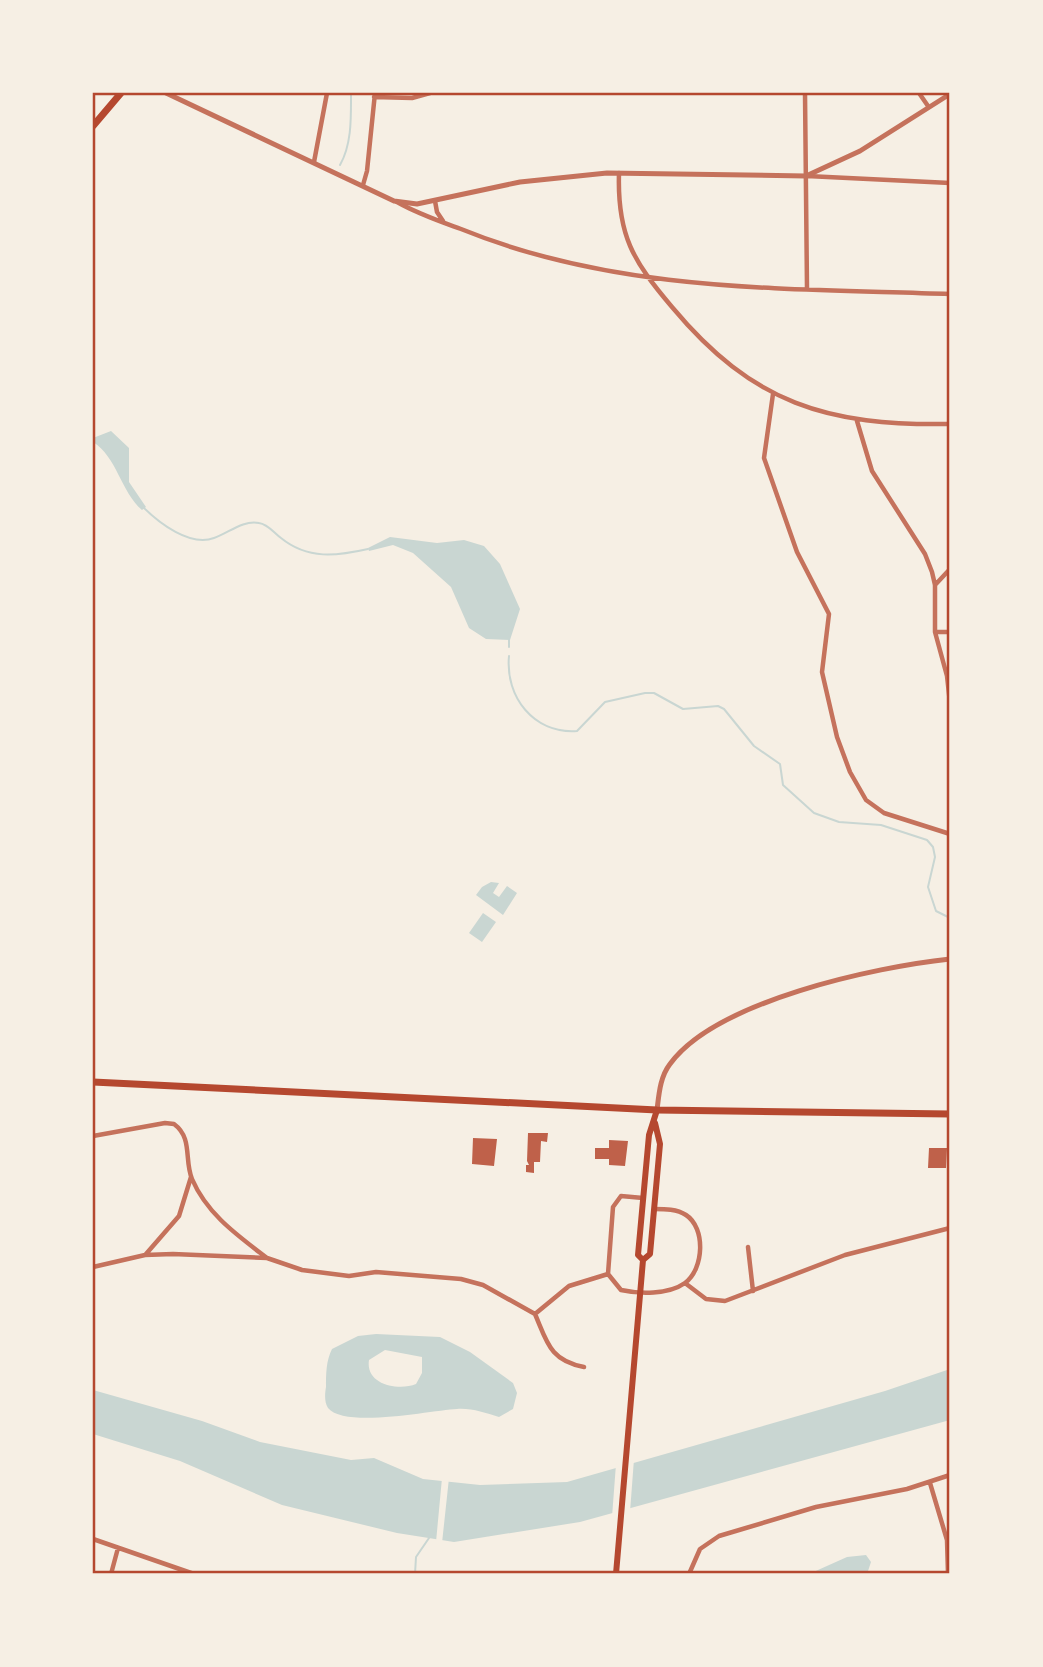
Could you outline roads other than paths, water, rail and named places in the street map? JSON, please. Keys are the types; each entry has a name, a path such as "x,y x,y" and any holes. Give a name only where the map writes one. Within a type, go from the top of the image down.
{"main road":[{"path":"93,126 121,93"},
{"path":"93,1082 657,1110 950,1114"},
{"path":"643,1261 638,1255 643,1198 649,1135 657,1110"},
{"path":"617,1571 643,1261 650,1254 660,1144 654,1123"}],"street":[{"path":"166,93 394,201 528,254 580,267 648,279 711,285 950,294"},
{"path":"314,162 327,93"},
{"path":"363,185 367,171 374,95 412,98 430,93"},
{"path":"805,93 807,289"},
{"path":"919,93 928,106"},
{"path":"806,176 878,141 950,94"},
{"path":"619,173 619,216 631,251 648,279 715,354 773,394 797,404 857,421 950,424"},
{"path":"394,201 417,204 520,182 619,173 806,176 950,183"},
{"path":"435,201 439,216 446,223"},
{"path":"773,394 764,458 797,552 829,614 823,680 836,737 850,772 866,800 884,813 950,834"},
{"path":"857,421 872,471 925,554 935,585 934,632 947,676 950,703"},
{"path":"935,585 950,569"},
{"path":"934,632 950,632"},
{"path":"657,1110 664,1072 674,1058 693,1041 736,1015 864,974 950,960"},
{"path":"93,1136 165,1123 174,1124 186,1138 191,1177 179,1216 145,1255"},
{"path":"191,1177 216,1216 267,1258"},
{"path":"643,1198 628,1194 616,1200 608,1274 612,1284 631,1292 668,1290 685,1283 698,1259 698,1229 685,1214 670,1209 654,1209"},
{"path":"685,1283 706,1299 725,1301 845,1255 950,1228"},
{"path":"748,1247 753,1291"},
{"path":"93,1267 145,1255 267,1258 302,1270 326,1274 349,1276 376,1272 461,1279 483,1285 535,1314 554,1354 568,1364 584,1367"},
{"path":"535,1314 569,1286 608,1274"},
{"path":"689,1574 700,1549 719,1536 816,1507 930,1483 950,1475"},
{"path":"930,1483 947,1540 948,1574"},
{"path":"93,1539 194,1574"},
{"path":"111,1574 118,1548"}],"waterway":[{"path":"340,165 349,139 351,93"},
{"path":"143,507 166,526 195,539 214,538 241,525 259,523 291,545 312,553 334,554 368,549"},
{"path":"509,639 509,647"},
{"path":"509,656 509,671 517,699 536,719 562,730 577,731 605,702 645,693 654,693 683,709 718,706 724,709 754,746 780,764 783,785 814,813 839,822 881,825 927,840 933,847 935,857 928,887 936,911 950,918"},
{"path":"415,1574 416,1557 429,1538"}]}
